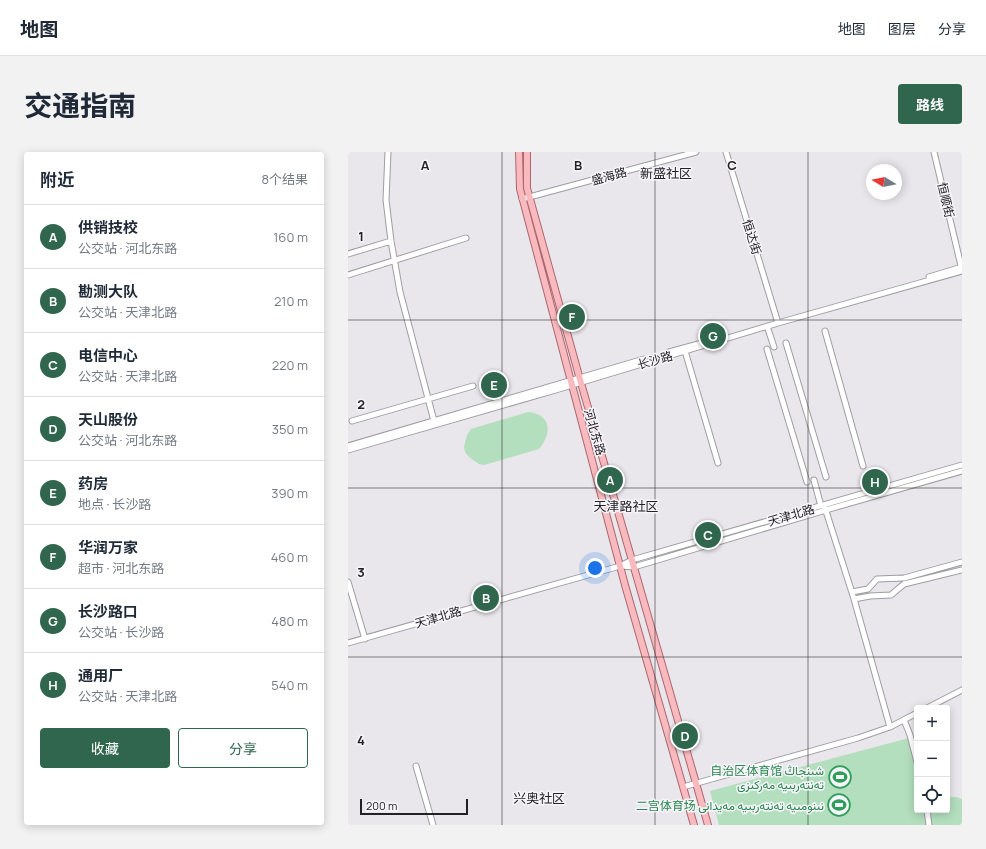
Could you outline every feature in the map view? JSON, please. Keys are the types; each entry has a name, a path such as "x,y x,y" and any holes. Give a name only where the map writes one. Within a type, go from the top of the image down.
{"main road":[{"path":"519,152 520,189 522,199 620,566 694,825"},
{"name":"河北东路","path":"527,152 527,188 580,380 708,825"}],"street":[{"path":"388,152 386,200 391,241 402,299 434,421"},
{"name":"盛海路","path":"522,199 696,152"},
{"name":"恒达街","path":"726,152 778,321"},
{"name":"恒顺街","path":"934,152 962,269"},
{"path":"348,275 466,238"},
{"path":"348,254 391,241"},
{"name":"长沙路","path":"348,450 778,321 962,269"},
{"name":"长沙路","path":"580,380 685,351 767,326 778,321"},
{"path":"767,326 774,347"},
{"path":"826,331 863,466"},
{"path":"786,343 826,477"},
{"path":"767,349 807,482"},
{"path":"685,351 718,463"},
{"name":"长沙路","path":"348,446 571,383"},
{"path":"352,421 473,386"},
{"name":"天津北路","path":"620,566 634,567 962,465"},
{"name":"天津北路","path":"348,644 620,566 632,560 823,507 962,471"},
{"path":"814,480 852,592 890,727"},
{"path":"852,592 868,589 877,579 904,578 962,562"},
{"path":"854,599 870,596 891,595 904,584 962,570"},
{"path":"348,582 365,639"},
{"path":"933,705 962,690"},
{"path":"683,787 858,738 890,727 914,715"},
{"path":"904,720 914,750"},
{"path":"416,766 433,825"},
{"path":"927,813 929,825"}],"green space":[{"path":"528,412 542,417 547,426 548,431 546,437 539,449 484,465 479,464 465,452 464,447 467,435 471,429"},
{"name":"自治区体育馆 شىنجاڭ تەنتەربىيە مەركىزى","path":"909,738 914,754 914,813 950,813 950,797 956,797 962,799 962,825 719,825 710,791"}],"place":[{"name":"华润万家","path":"572,317"},
{"name":"长沙路口","path":"713,336"},
{"name":"药房","path":"494,385"},
{"name":"供销技校","path":"610,480"},
{"name":"通用厂","path":"875,482"},
{"name":"电信中心","path":"708,535"},
{"name":"勘测大队","path":"486,598"},
{"name":"天山股份","path":"685,736"},
{"name":"自治区体育馆 شىنجاڭ تەنتەربىيە مەركىزى","path":"840,777"},
{"name":"二宫体育场 نىنومىيە تەنتەربىيە مەيدانى","path":"839,805"}],"district":[{"name":"新盛社区","path":"666,173"},
{"name":"天津路社区","path":"626,506"},
{"name":"兴奥社区","path":"539,798"}]}
